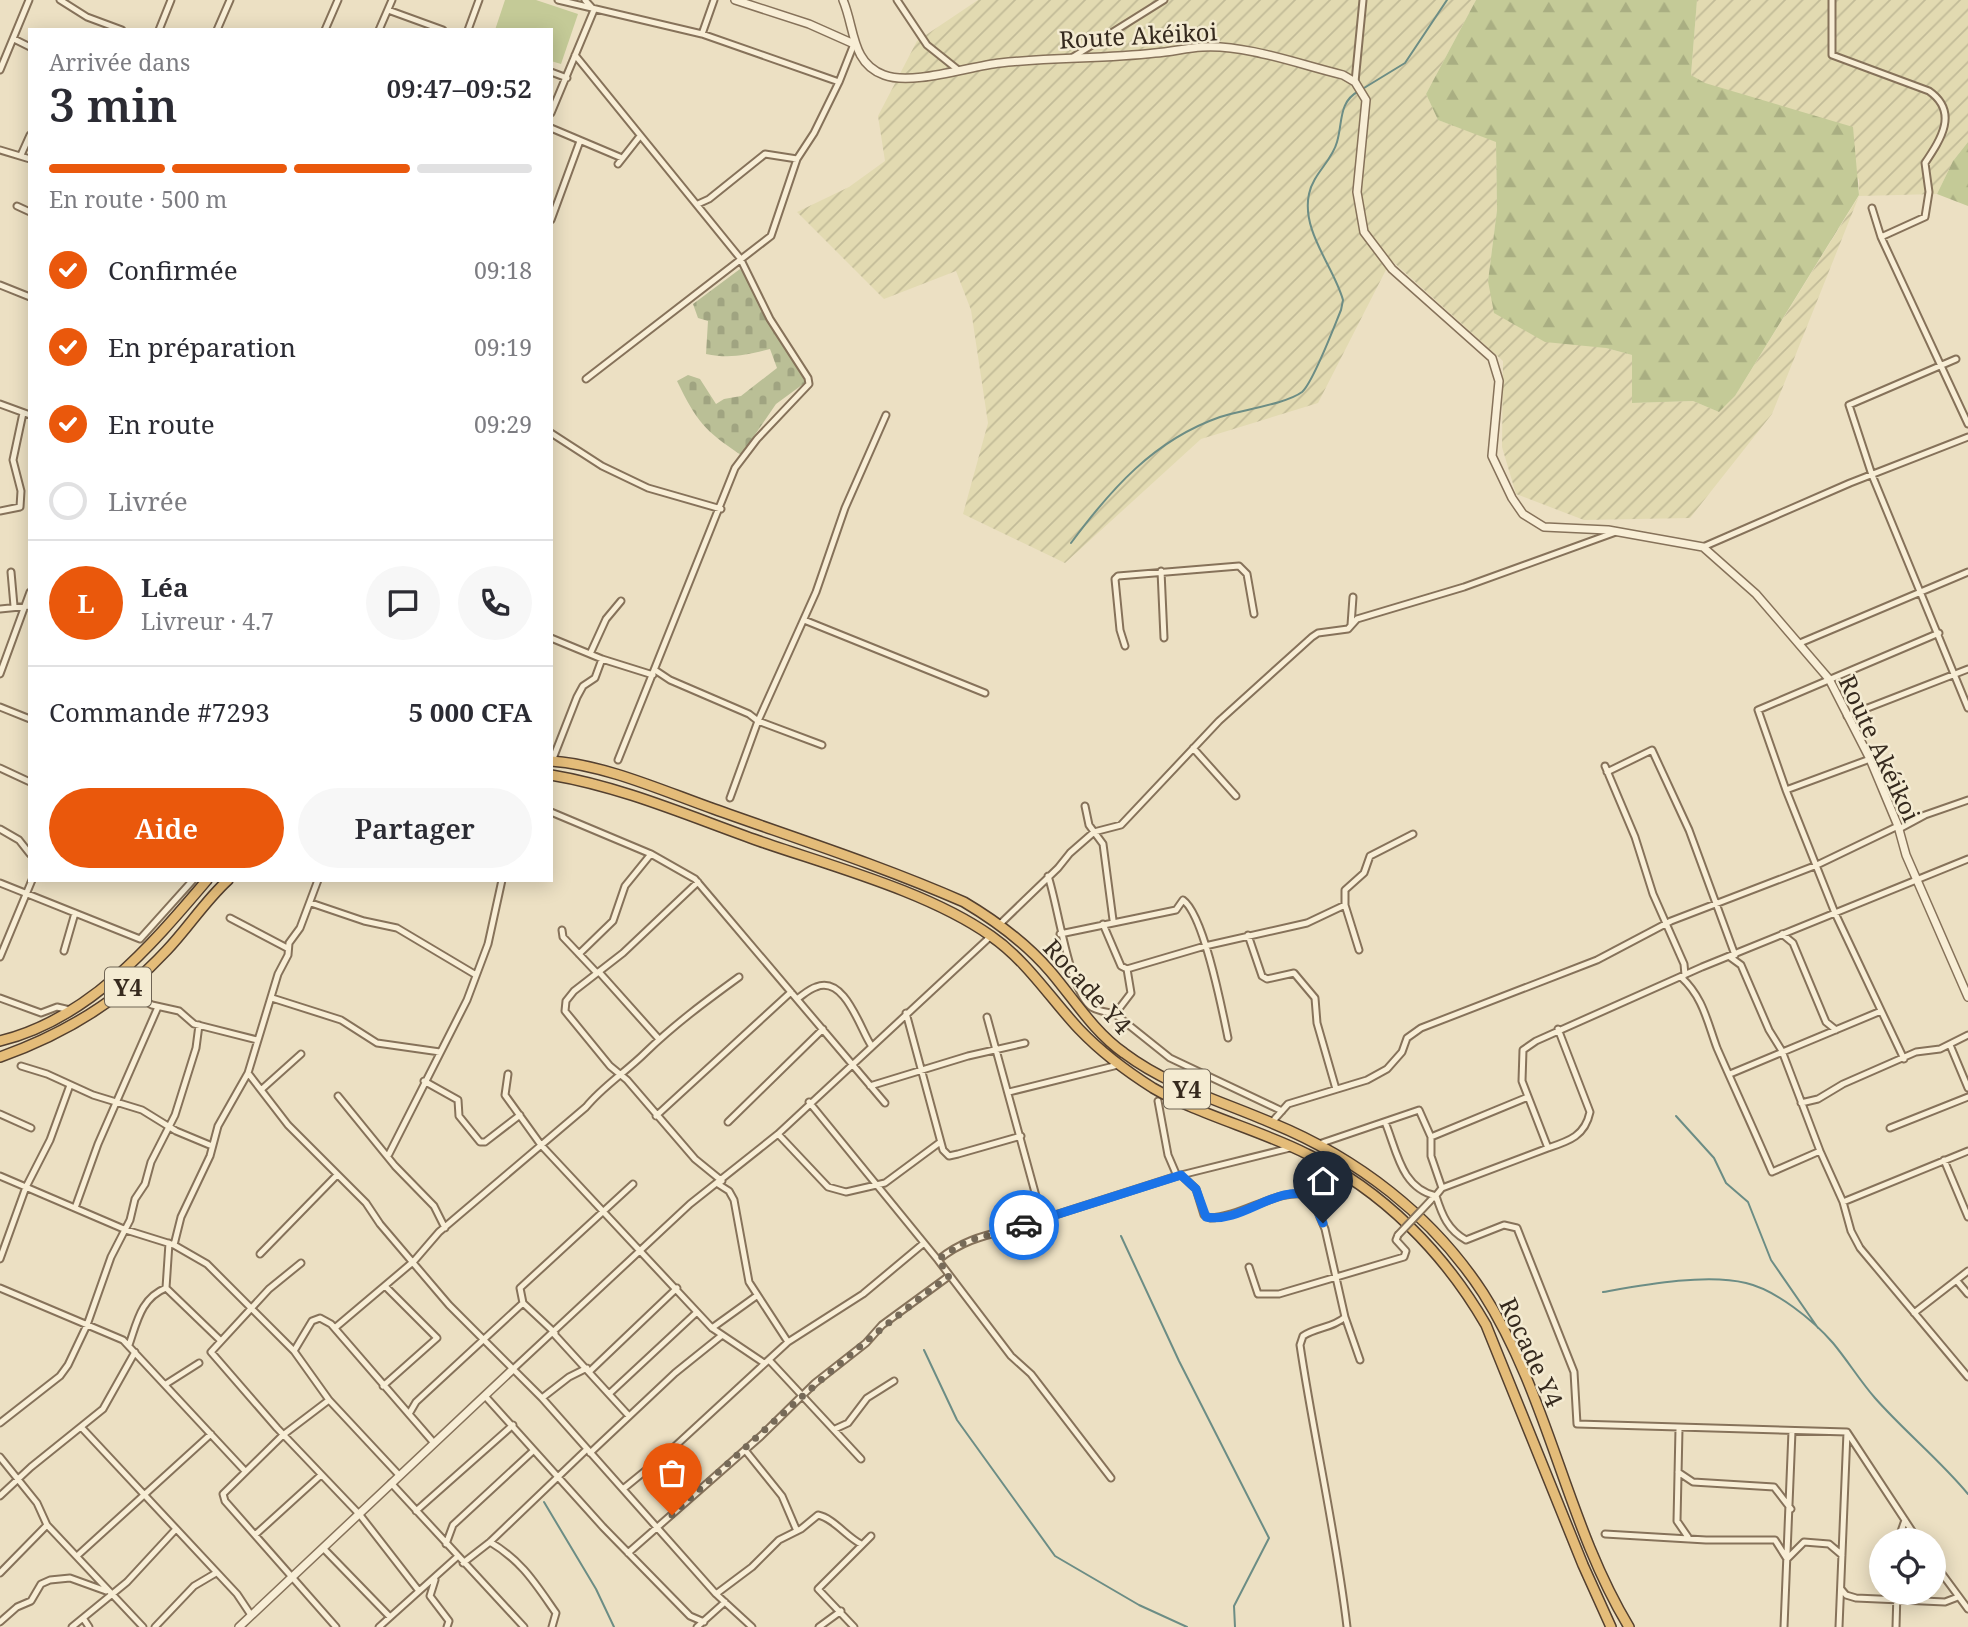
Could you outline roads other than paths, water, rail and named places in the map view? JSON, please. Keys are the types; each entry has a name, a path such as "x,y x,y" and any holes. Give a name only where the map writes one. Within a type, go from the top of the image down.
{"highway":[{"name":"Rocade Y4","path":"553,761 628,780 825,848 938,891 1000,924 1050,971 1092,1025 1123,1053 1164,1079 1272,1122 1319,1144 1384,1186 1443,1241 1482,1291 1517,1354 1598,1563 1629,1627"},
{"name":"Rocade Y4","path":"553,776 623,793 921,899 990,936 1017,957 1079,1028 1118,1065 1157,1090 1294,1148 1343,1175 1405,1222 1435,1252 1471,1299 1502,1359 1583,1565 1611,1627"},
{"name":"Y4","path":"0,1041 37,1027 70,1010 130,967 205,882"},
{"name":"Y4","path":"0,1057 44,1041 86,1019 140,978 226,882"}],"street":[{"path":"0,70 29,0"},
{"path":"61,0 70,1 80,13 115,28"},
{"path":"160,28 171,0"},
{"path":"218,28 230,0"},
{"path":"326,28 338,0"},
{"path":"380,28 392,0"},
{"path":"469,28 479,0"},
{"path":"558,0 702,34 839,82"},
{"path":"585,0 594,10"},
{"path":"702,34 714,0"},
{"path":"735,0 809,24 854,44"},
{"path":"586,379 771,236 797,159 814,133 854,44 850,18 843,0"},
{"path":"897,0 927,45 957,69"},
{"path":"1073,57 1164,0"},
{"path":"1363,0 1355,82 1362,90 1367,110 1357,192 1364,232 1392,269 1492,358 1497,369 1500,391 1492,456 1512,498 1523,514 1544,527 1616,532 1703,547 1968,437"},
{"path":"1832,0 1832,55 1929,91 1940,98 1945,113 1944,132 1924,163 1929,192 1926,217 1881,237"},
{"path":"388,10 438,28"},
{"path":"553,109 594,10"},
{"path":"14,39 28,46"},
{"name":"Route Akéikoi","path":"854,44 866,63 890,77 909,78 957,69 1215,46 1343,75 1355,82"},
{"path":"575,55 740,258 770,319 808,378 809,384 747,451 732,476 618,760"},
{"path":"553,73 567,78"},
{"path":"553,129 620,161 640,136"},
{"path":"21,155 28,139"},
{"path":"553,215 580,141"},
{"path":"0,150 28,158"},
{"path":"698,204 709,199 765,154 797,159"},
{"path":"17,206 28,211"},
{"path":"1872,208 1881,237 1968,424"},
{"path":"0,285 28,296"},
{"path":"1956,359 1849,405 1872,475 1923,592 1968,708"},
{"path":"0,404 28,414 13,460 21,491 20,507 0,511"},
{"path":"730,798 758,721 804,620 845,508 886,415"},
{"path":"553,434 602,466 648,488 721,509"},
{"path":"21,491 28,490"},
{"path":"1000,924 1094,832 1121,825 1193,748 1318,633 1351,628 1357,619 1452,591 1616,532"},
{"name":"Route Akéikoi","path":"1703,547 1756,594 1829,679 1870,759 1916,880 1968,997"},
{"path":"1125,646 1120,630 1115,578 1161,571 1239,566 1247,573 1254,614"},
{"path":"1161,571 1164,638"},
{"path":"11,572 14,606"},
{"path":"1800,643 1968,572"},
{"path":"1351,628 1353,597"},
{"path":"590,654 606,620 621,601"},
{"path":"0,609 28,606 0,674"},
{"path":"804,620 985,693"},
{"path":"1904,1059 1835,913 1786,790 1758,710 1939,633"},
{"path":"553,639 601,659 654,672 749,714 758,721 822,745"},
{"path":"553,758 577,697 583,686 595,678 601,659"},
{"path":"1847,716 1968,669"},
{"path":"0,707 28,718"},
{"path":"1193,748 1236,796"},
{"path":"1819,1151 1772,1172 1703,1006 1683,976 1684,964 1606,769 1653,750 1689,830 1732,956 1741,965 1769,1030 1782,1051 1819,1151 1843,1202 1851,1231 1860,1248 1968,1377"},
{"path":"1786,790 1870,759"},
{"path":"0,768 28,781"},
{"path":"1272,1122 1288,1104 1367,1080 1387,1069 1402,1052 1407,1038 1421,1028 1597,960 1667,924 1817,865 1925,815 1968,800"},
{"path":"1085,806 1094,832 1102,844 1113,920"},
{"path":"553,814 650,854 698,882 886,1103"},
{"path":"0,829 19,840 28,851"},
{"path":"1359,950 1345,905 1345,890 1364,873 1370,856 1413,834"},
{"path":"579,954 613,921 625,886 650,854"},
{"path":"1548,1148 1521,1072 1523,1050 1558,1030 1683,976 1968,859"},
{"path":"1048,876 1055,896 1060,934 1083,996 1091,1007 1115,1014 1170,1058 1282,1111"},
{"path":"0,957 31,882"},
{"path":"0,883 140,939 191,882"},
{"path":"166,1288 171,1244 181,1216 218,1126 248,1073 278,974 288,955 287,948 311,903 317,882"},
{"path":"388,1154 467,1000 491,932 502,882"},
{"path":"698,882 574,991 566,1001 565,1011 656,1116 729,1191 734,1200 746,1272 755,1297 788,1342"},
{"path":"1060,934 1113,920 1136,919 1176,910 1183,900 1194,911 1228,1038"},
{"path":"311,903 364,921 397,928 476,975"},
{"path":"1103,924 1121,966 1127,969 1248,935 1307,923 1345,905"},
{"path":"64,951 75,913"},
{"path":"230,918 287,948"},
{"path":"562,930 563,937 658,1038"},
{"path":"1782,934 1793,943 1826,1022 1836,1030"},
{"path":"1248,935 1262,976 1267,979 1294,973 1310,990 1336,1089"},
{"path":"239,1627 690,1204 778,1134 809,1102 990,936"},
{"path":"1115,1014 1125,1005 1131,993 1127,969"},
{"path":"336,1327 414,1261 429,1241 541,1145 658,1038 739,977"},
{"path":"797,999 816,986 833,988 852,1007 860,1029 871,1045"},
{"path":"656,1116 791,992"},
{"path":"132,994 158,1007 179,1011 199,1025 257,1040"},
{"path":"0,998 41,1013 57,1007 70,1010"},
{"path":"272,998 341,1020 377,1043 440,1052"},
{"path":"75,1208 158,1007"},
{"path":"1730,1074 1881,1011"},
{"path":"906,1013 939,1143 949,1156 1021,1136"},
{"path":"988,1017 1042,1218"},
{"path":"0,1423 64,1371 87,1325 111,1258 126,1230 135,1199 145,1184 151,1162 186,1083 199,1025"},
{"path":"728,1122 823,1029"},
{"path":"1249,1267 1256,1291 1262,1296 1404,1257 1406,1251 1396,1240 1398,1235 1442,1188 1575,1139 1587,1126 1590,1112 1558,1030"},
{"path":"1801,1103 1916,1052 1950,1045 1968,1035"},
{"path":"870,1086 968,1056 1025,1043"},
{"path":"1950,1045 1968,1088"},
{"path":"262,1088 301,1054"},
{"path":"1009,1091 1118,1065"},
{"path":"21,1066 47,1073 117,1104 142,1110 168,1127 212,1146"},
{"path":"248,1073 288,1125 366,1203 380,1224 449,1305 542,1398 716,1594 752,1627"},
{"path":"508,1074 505,1095 541,1145 712,1328 767,1362 835,1429 861,1459"},
{"path":"424,1082 458,1100 459,1115 480,1142 485,1142 520,1115"},
{"path":"0,1259 26,1187 50,1140 70,1085"},
{"path":"338,1096 388,1154 395,1166 434,1206 445,1228"},
{"path":"1431,1137 1528,1097"},
{"path":"1890,1128 1968,1097"},
{"path":"1158,1101 1168,1155 1179,1175 1196,1189 1204,1215 1210,1218 1256,1207 1294,1192 1311,1196 1323,1223 1345,1317 1360,1360"},
{"path":"809,1102 938,1259 1011,1356 1031,1374 1111,1478"},
{"path":"1319,1144 1419,1110 1431,1137 1431,1156 1442,1188"},
{"path":"0,1114 32,1128"},
{"path":"1385,1122 1407,1180 1434,1198 1443,1217 1456,1234 1466,1240 1504,1225 1517,1228 1574,1372 1577,1424 1847,1432"},
{"path":"778,1134 828,1187 846,1192 878,1185 894,1178 939,1143"},
{"path":"938,1259 967,1241 1179,1175 1294,1148"},
{"path":"1843,1202 1968,1151"},
{"path":"1944,1160 1968,1217"},
{"path":"260,1254 337,1175"},
{"path":"0,1176 126,1230 171,1244 207,1264 294,1351 329,1400 399,1475"},
{"path":"629,1416 555,1333 523,1303 519,1294 524,1283 633,1184"},
{"path":"623,1489 672,1449 788,1342 863,1294 924,1243"},
{"path":"301,1263 277,1281 211,1352 218,1364 360,1515 419,1591"},
{"path":"1914,1313 1968,1271"},
{"path":"628,1553 716,1472 745,1450 801,1395 866,1343 882,1325 949,1276"},
{"path":"1957,1281 1968,1293"},
{"path":"383,1386 437,1338 385,1286"},
{"path":"0,1288 87,1325 111,1332 129,1345 245,1471"},
{"path":"166,1288 222,1341"},
{"path":"129,1345 144,1305 152,1295 166,1288"},
{"path":"542,1398 569,1377 588,1370 677,1288"},
{"path":"712,1328 755,1297"},
{"path":"409,1414 416,1402 523,1303"},
{"path":"609,1394 697,1312"},
{"path":"1345,1317 1338,1323 1308,1332 1303,1336 1300,1345 1326,1509 1338,1556 1347,1627"},
{"path":"294,1351 312,1321 320,1318 336,1327 383,1386 434,1443"},
{"path":"463,1563 490,1542 558,1476 675,1373 721,1336"},
{"path":"0,1496 107,1406 135,1352"},
{"path":"166,1384 199,1363"},
{"path":"835,1429 848,1423 867,1398 894,1381"},
{"path":"485,1396 628,1553 690,1616 704,1622"},
{"path":"329,1400 283,1435 224,1492 223,1498 336,1627"},
{"path":"416,1511 513,1425"},
{"path":"82,1428 237,1594 251,1615"},
{"path":"1679,1429 1677,1521 1688,1537"},
{"path":"1784,1627 1791,1509 1792,1431"},
{"path":"1847,1432 1910,1528"},
{"path":"1839,1627 1847,1432"},
{"path":"77,1556 211,1434"},
{"path":"745,1450 782,1496 797,1531"},
{"path":"446,1544 453,1525 533,1451"},
{"path":"0,1457 37,1503 47,1525 143,1627"},
{"path":"1678,1472 1693,1482 1774,1487 1791,1509"},
{"path":"255,1535 321,1475"},
{"path":"391,1483 524,1627"},
{"path":"716,1594 752,1567 779,1540 818,1516 823,1516 861,1544"},
{"path":"1902,1528 1905,1520"},
{"path":"0,1573 47,1525"},
{"path":"72,1627 176,1529"},
{"path":"1605,1534 1775,1540 1787,1559"},
{"path":"854,1627 841,1611 824,1597 819,1586 870,1536"},
{"path":"490,1542 518,1560 555,1610 556,1619 552,1627"},
{"path":"1787,1559 1804,1542 1829,1544 1842,1555"},
{"path":"324,1549 390,1618"},
{"path":"379,1627 457,1557"},
{"path":"155,1627 194,1586 216,1573"},
{"path":"436,1577 430,1596 449,1621 447,1627"},
{"path":"0,1622 17,1607 32,1601 41,1584 50,1580 70,1578 110,1593"},
{"path":"1946,1580 1968,1609"},
{"path":"1840,1589 1851,1598 1869,1599"},
{"path":"1946,1602 1958,1597"},
{"path":"697,1627 725,1602"},
{"path":"1896,1627 1897,1605"},
{"path":"819,1627 841,1611"},
{"path":"83,1618 89,1627"}],"waterway":[{"path":"1364,88 1405,63 1447,0"},
{"path":"1071,543 1118,485 1174,439 1220,417 1285,400 1307,387 1343,300 1314,235 1308,208 1309,194 1314,180 1335,149 1344,107 1359,91"},
{"path":"1676,1116 1714,1158 1726,1183 1748,1202 1771,1260 1818,1328"},
{"path":"1121,1236 1179,1361 1269,1538 1234,1606 1235,1627"},
{"path":"1603,1292 1674,1281 1712,1279 1746,1283 1769,1292 1793,1307 1825,1334 1875,1398 1968,1494"},
{"path":"924,1350 957,1420 1055,1556 1139,1605 1187,1627"},
{"path":"544,1502 596,1589 614,1627"}]}
